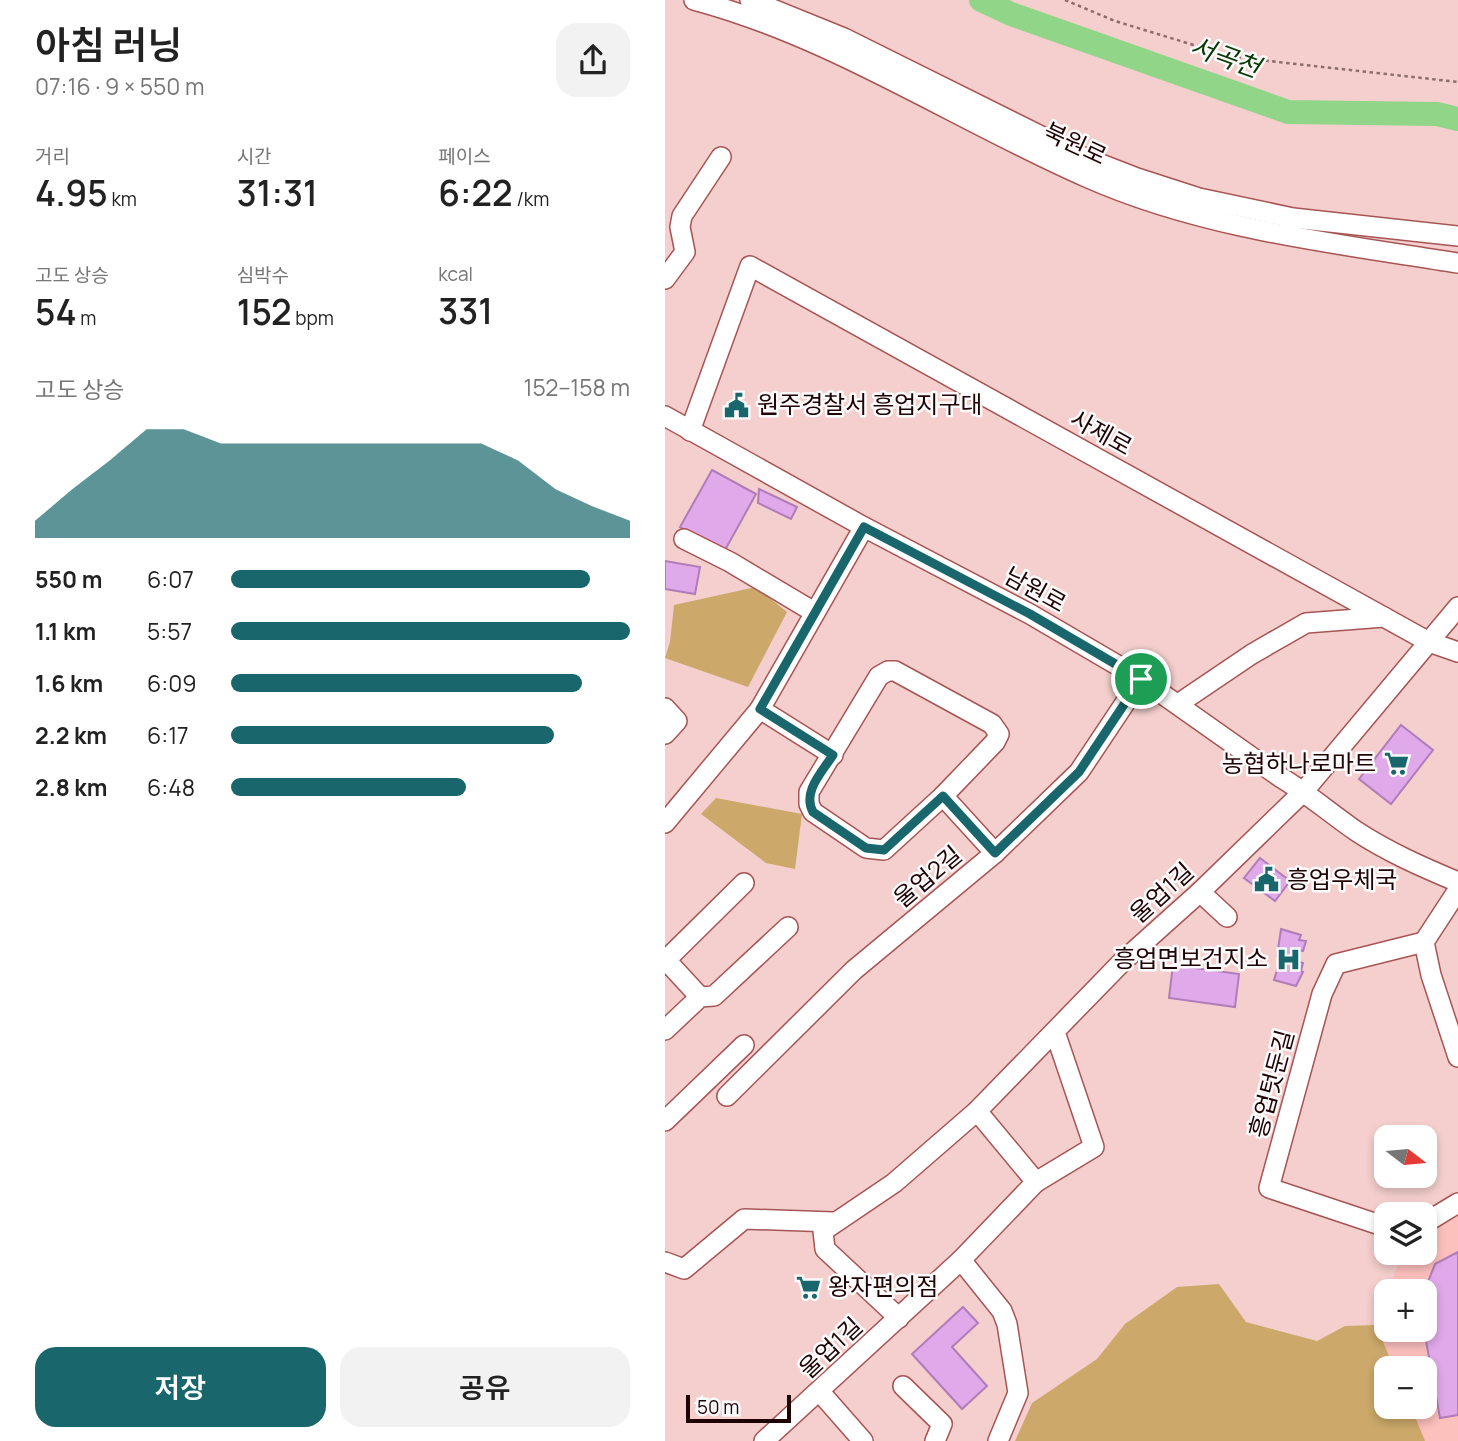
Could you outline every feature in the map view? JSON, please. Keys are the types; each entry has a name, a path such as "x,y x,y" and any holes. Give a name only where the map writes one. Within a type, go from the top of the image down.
{"street":[{"name":"북원로","path":"694,0 741,14 836,54 1086,177 1137,197 1285,236 1458,263"},
{"name":"북원로","path":"750,0 844,38 1083,157 1137,178 1199,198 1293,218 1458,236"},
{"path":"665,279 685,252 680,226 682,216 721,157"},
{"name":"사제로","path":"691,431 750,266 1429,642 1458,652"},
{"name":"남원로","path":"665,416 864,527 1030,614 1141,679 1304,791 1354,830 1393,854 1458,882"},
{"path":"665,823 760,709 864,527"},
{"path":"684,539 730,562 814,612"},
{"path":"1304,791 1458,607"},
{"path":"1178,704 1252,654 1306,623 1385,617"},
{"path":"888,671 895,671 992,724 999,734 995,742 943,796 884,850 866,848 813,812 809,804 809,792 879,676 888,671"},
{"name":"울업2길","path":"726,1096 853,970 995,853 1079,772 1141,679"},
{"path":"665,708 677,720 665,734"},
{"path":"760,709 833,755"},
{"name":"울업1길","path":"899,1318 825,1249 823,1231 894,1183 977,1111 1123,961 1200,892 1304,791"},
{"path":"943,796 995,853"},
{"path":"700,998 666,959 744,883"},
{"path":"1458,890 1424,942 1431,975 1458,1057"},
{"path":"1200,892 1227,918"},
{"path":"665,1030 700,998 714,996 788,927"},
{"name":"흥업텃둔길","path":"1374,1223 1269,1188 1322,994 1336,964 1424,942"},
{"name":"울업1길","path":"764,1441 961,1260 1036,1182 1094,1147 1055,1032"},
{"path":"665,1121 744,1045"},
{"path":"977,1111 1036,1182"},
{"path":"1437,1216 1458,1203"},
{"path":"665,1262 684,1269 744,1219 833,1222"},
{"path":"961,1260 1002,1311 1007,1324 1018,1393 998,1441"},
{"path":"903,1386 941,1424 935,1441"},
{"path":"820,1392 863,1441"}],"path":[{"path":"1065,0 1115,21 1233,57 1458,82"}],"shaded area":[{"path":"756,587 787,612 748,687 665,658 670,642 674,605"},
{"path":"716,798 802,814 795,869 766,863 701,814"},
{"path":"1458,1205 1458,1441 1331,1441 1374,1328 1374,1342 1437,1342 1437,1279 1392,1279 1398,1265 1437,1265 1437,1222"},
{"path":"1219,1284 1246,1322 1317,1341 1345,1326 1374,1325 1374,1342 1383,1342 1389,1356 1374,1356 1374,1419 1416,1419 1425,1441 1015,1441 1032,1403 1097,1359 1125,1324 1177,1287"}],"building":[{"path":"712,470 756,494 724,552 680,527"},
{"path":"759,489 797,507 791,519 758,503"},
{"path":"665,561 700,567 695,594 665,589"},
{"name":"농협하나로마트","path":"1401,725 1433,750 1391,804 1359,779"},
{"name":"흥업우체국","path":"1260,858 1290,881 1275,901 1244,878"},
{"name":"흥업면보건지소","path":"1281,929 1301,935 1299,940 1306,941 1303,951 1299,950 1296,961 1303,963 1303,972 1296,986 1274,980 1281,957 1277,956"},
{"path":"1173,965 1239,974 1235,1007 1169,998"},
{"path":"1458,1252 1458,1415 1440,1418 1437,1402 1437,1356 1429,1356 1426,1342 1437,1342 1437,1279 1429,1279 1437,1263"},
{"path":"963,1307 978,1323 952,1347 987,1386 962,1409 912,1354"}],"waterway":[{"name":"서곡천","path":"981,0 1011,14 1288,112 1437,114 1458,119"}],"place":[{"name":"원주경찰서 흥업지구대","path":"737,405"},
{"name":"농협하나로마트","path":"1396,764"},
{"name":"흥업우체국","path":"1267,880"},
{"name":"흥업면보건지소","path":"1288,959"},
{"name":"왕자편의점","path":"808,1287"}],"route":[{"path":"864,527 1030,614 1141,679 1079,772 995,853 943,796 884,850 866,848 813,812 809,804 809,792 833,755 760,709 864,527"}]}
